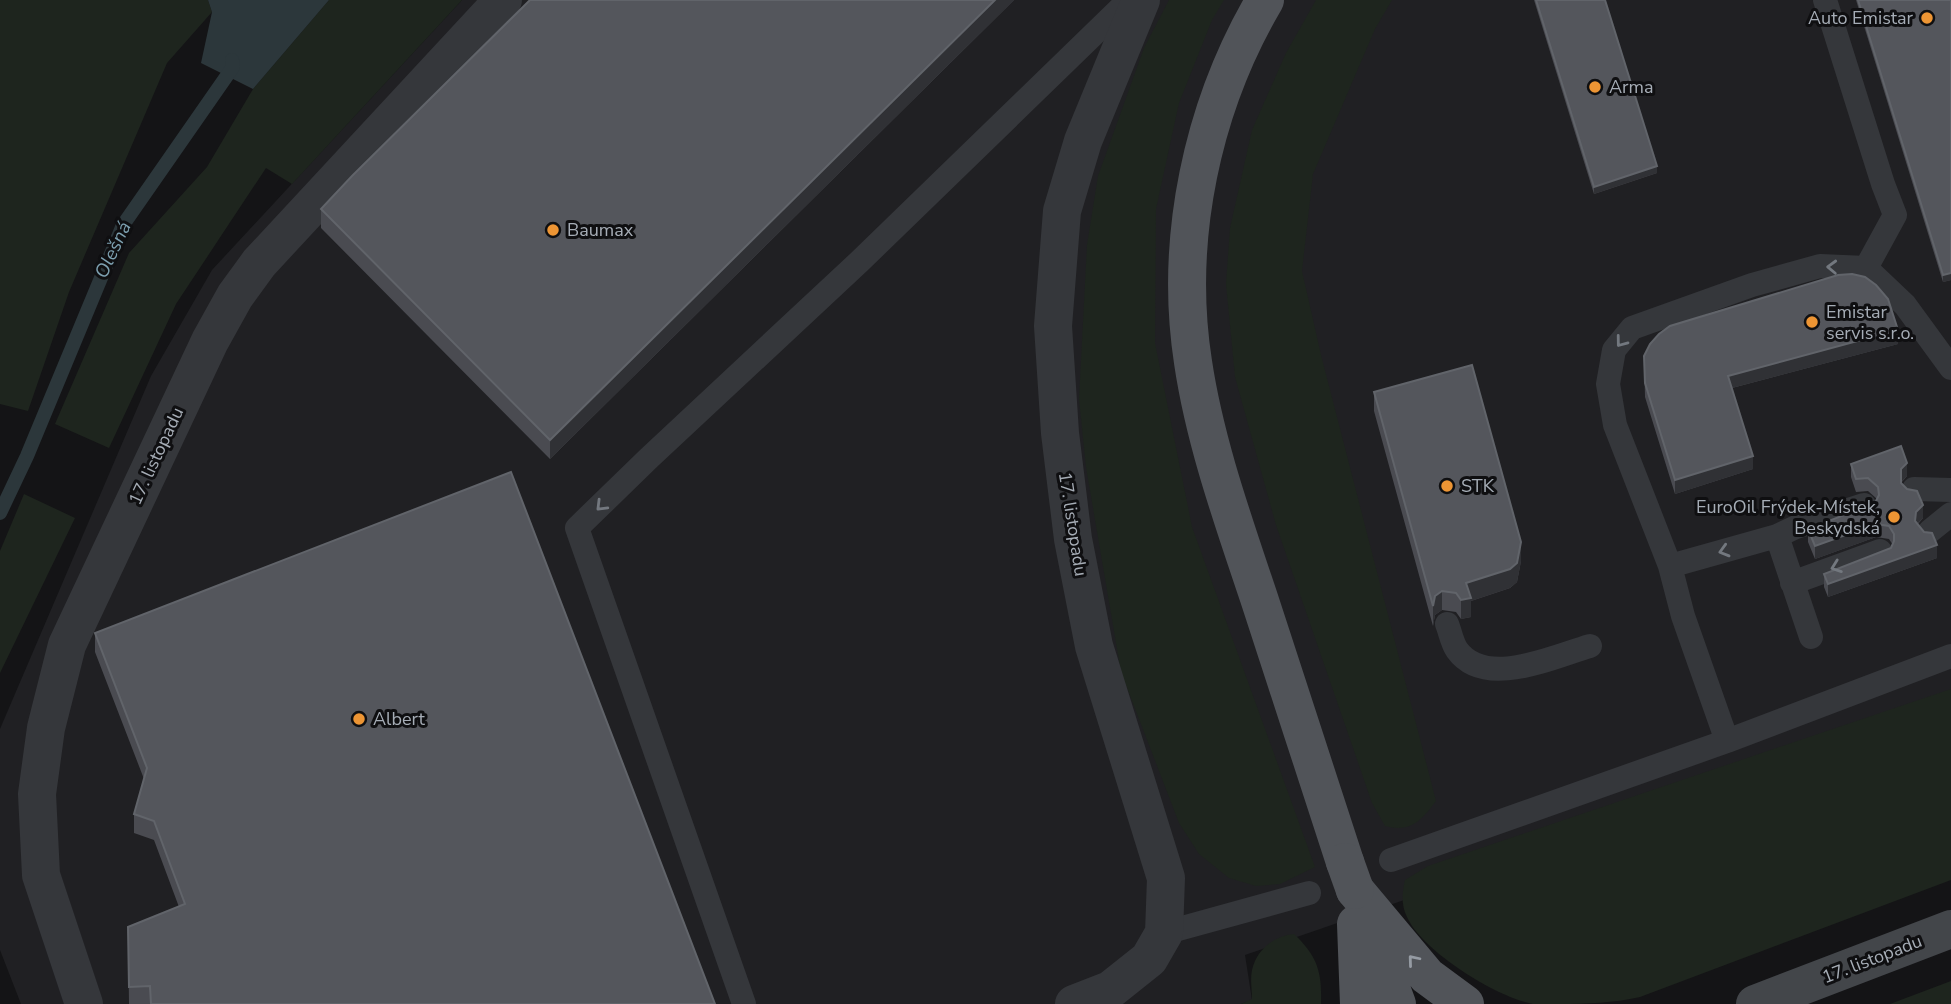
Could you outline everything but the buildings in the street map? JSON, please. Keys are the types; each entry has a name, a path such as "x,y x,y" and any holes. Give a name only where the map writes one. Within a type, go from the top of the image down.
{"main road":[{"path":"1265,0 1224,88 1198,174 1189,243 1188,314 1193,362 1227,503 1350,876 1396,1004"},
{"path":"1350,876 1359,1004"},
{"path":"1350,876 1427,976 1465,1004"},
{"name":"17. listopadu","path":"1755,1004 1951,929"}],"street":[{"name":"17. listopadu","path":"84,1004 41,875 37,794 46,728 67,645 210,341 235,296 259,263 503,0"},
{"name":"17. listopadu","path":"1141,0 1083,141 1062,211 1053,326 1060,433 1073,539 1094,646 1166,878 1164,933"},
{"path":"1074,1004 1110,990 1149,959 1164,933"}],"lane":[{"path":"744,1004 577,528 859,262 1129,0"},
{"path":"1825,0 1895,215 1866,268"},
{"path":"1727,741 1684,616 1670,566 1615,425 1608,384 1614,350 1632,328 1752,285 1820,266 1866,268 1905,305 1951,368"},
{"path":"1914,489 1951,490"},
{"path":"1670,566 1777,536 1864,505"},
{"path":"1930,531 1951,514"},
{"path":"1777,536 1811,637"},
{"path":"1792,583 1880,551"},
{"path":"1447,624 1456,649 1475,666 1503,671 1590,646"},
{"path":"1391,860 1727,741 1951,656"},
{"path":"1164,933 1309,893"}],"shaded area":[{"path":"0,0 208,0 212,12 167,63 69,292 28,411 0,404"},
{"path":"208,0 329,0 253,89 201,63 212,12"},
{"path":"329,0 462,0 292,184 266,168 176,304 109,448 55,424 129,253 207,167 253,89"},
{"path":"462,0 1951,0 1951,711 1245,955 1252,1000 1241,1004 21,1004 0,950 0,729 151,376 212,270"},
{"path":"1169,0 1224,0 1212,20 1179,103 1156,209 1155,343 1192,527 1315,867 1280,884 1256,886 1229,878 1199,854 1179,823 1121,672 1086,467 1079,399 1087,245 1098,176 1144,48"},
{"path":"1316,0 1392,0 1375,29 1313,174 1302,271 1321,355 1436,801 1421,819 1402,828 1385,826 1372,803 1276,525 1235,377 1226,284 1230,228 1252,130 1286,53"},
{"path":"24,494 75,518 0,673 0,551"},
{"path":"1951,689 1951,880 1640,997 1620,1001 1533,1004 1518,1000 1481,982 1444,958 1415,930 1407,917 1403,899 1405,880 1428,866"},
{"path":"1294,934 1317,966 1321,983 1321,1004 1241,1004 1252,999 1252,970 1262,950 1273,941"},
{"path":"1951,981 1951,1004 1890,1004"}],"waterway":[{"name":"Olešná","path":"0,513 27,456 123,225 233,67 232,60"}],"place":[{"name":"Auto Emistar","path":"1927,18"},
{"name":"Arma","path":"1595,87"},
{"name":"Baumax","path":"553,230"},
{"name":"Emistar servis s.r.o.","path":"1812,322"},
{"name":"STK","path":"1447,486"},
{"name":"EuroOil Frýdek-Místek, Beskydská","path":"1894,517"},
{"name":"Albert","path":"359,719"}]}
